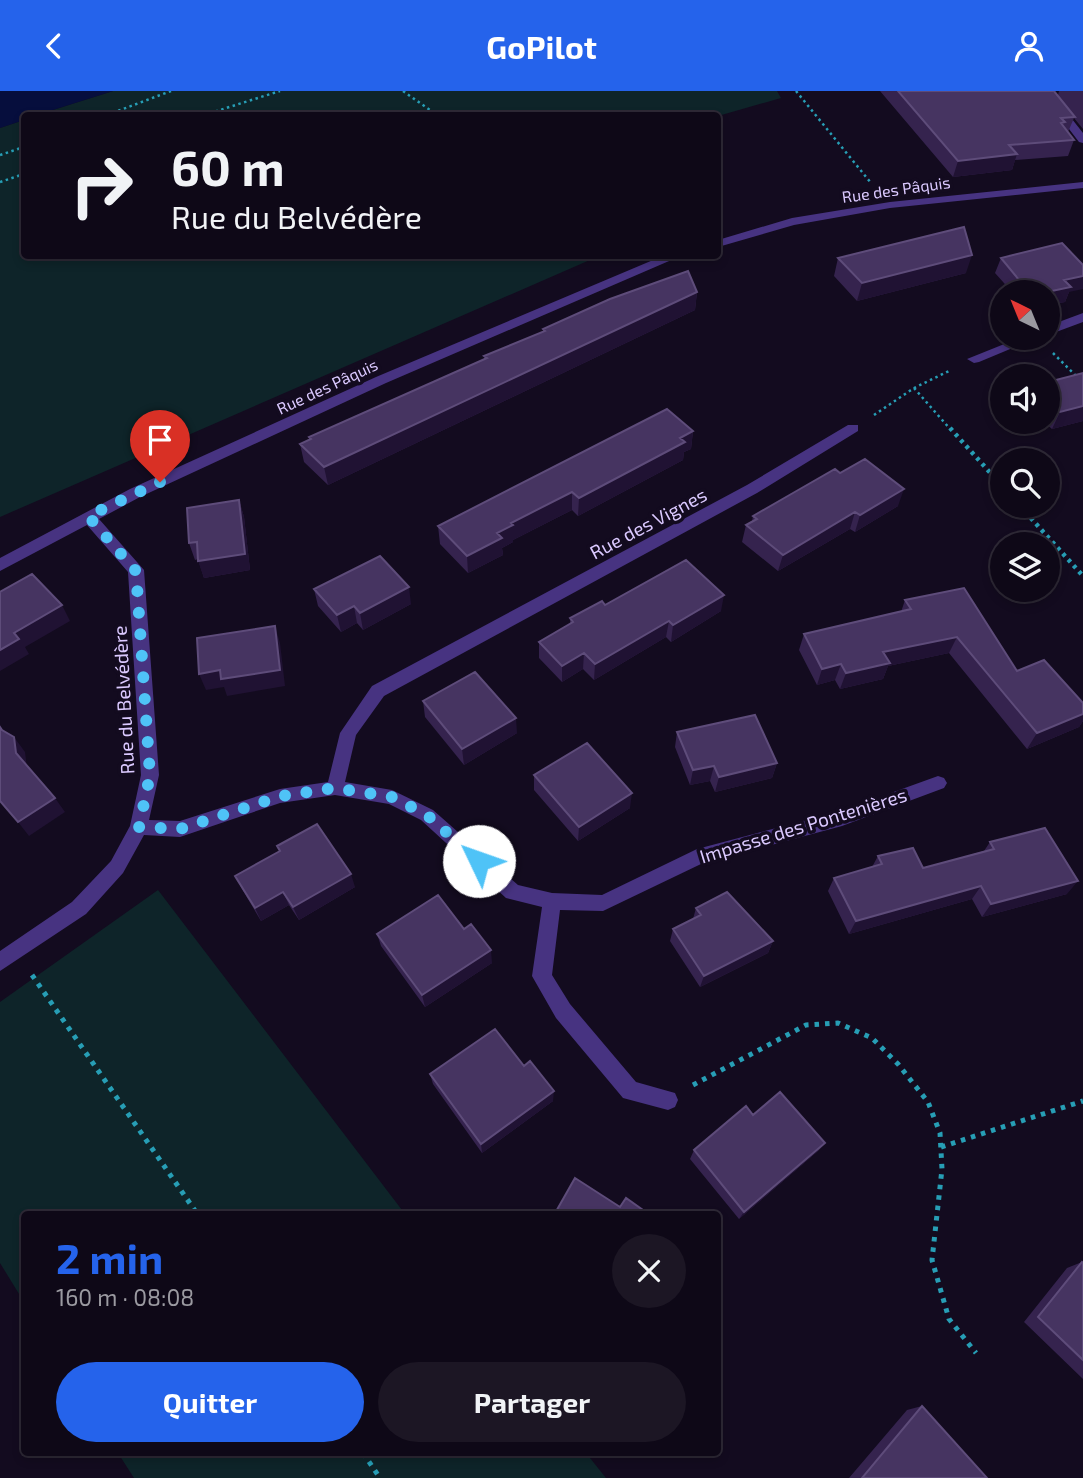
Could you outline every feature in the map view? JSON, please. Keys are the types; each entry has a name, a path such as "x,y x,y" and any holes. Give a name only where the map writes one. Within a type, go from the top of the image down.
{"street":[{"path":"1045,91 1083,140"},
{"name":"Rue des Pâquis","path":"721,243 792,222 890,205 1083,185"},
{"name":"Rue des Pâquis","path":"0,565 88,516 381,380 668,259"},
{"path":"1060,326 1083,317"},
{"path":"974,359 998,350"},
{"name":"Rue des Vignes","path":"335,788 348,733 378,691 752,489 853,428"},
{"name":"Rue du Belvédère","path":"0,962 79,908 117,867 139,827 150,775 136,571 88,516"},
{"name":"Impasse des Pontenières","path":"139,827 180,829 281,796 335,788 392,797 427,815 513,892 552,901 603,903 697,857 842,818 938,783"},
{"path":"552,901 542,977 563,1011 630,1091 668,1100"}],"path":[{"path":"115,112 171,91"},
{"path":"213,112 279,91"},
{"path":"402,91 433,112"},
{"path":"796,91 890,205"},
{"path":"0,155 21,148"},
{"path":"0,182 21,175"},
{"path":"1049,350 1083,383"},
{"path":"853,428 914,388 974,359"},
{"path":"914,388 990,473"},
{"path":"1031,518 1083,576"},
{"path":"15,951 195,1211"},
{"path":"668,1100 718,1070 806,1025 838,1023 872,1038 898,1064 928,1102 940,1133 942,1169 932,1261 949,1319 976,1353"},
{"path":"941,1147 1083,1101"},
{"path":"365,1456 380,1478"}],"green space":[{"path":"113,91 777,91 781,98 721,115 721,112 46,112"},
{"path":"21,121 21,259 592,259 0,517 0,128"},
{"path":"158,890 403,1211 21,1211 21,1297 0,1263 0,1002"},
{"path":"120,1456 588,1456 606,1478 134,1478"}],"shaded area":[{"path":"0,91 113,91 46,112 21,112 21,121 0,128"}],"building":[{"path":"898,91 1054,91 1075,117 1061,118 1065,122 1061,123 1074,140 1009,145 1017,154 958,161"},
{"path":"964,227 972,255 862,283 838,258"},
{"path":"1062,243 1083,265 1083,276 1064,280 1071,287 1060,289 1060,280 1019,280 1001,258"},
{"path":"688,271 697,292 324,467 300,444 311,439 309,437 487,358 484,356 545,331 543,329 610,299"},
{"path":"1083,373 1083,406 1060,412 1060,379"},
{"path":"667,409 693,431 680,438 685,442 579,498 572,492 511,523 513,525 497,533 502,538 467,556 438,526"},
{"path":"865,459 904,489 860,515 855,512 783,555 746,525 757,519 753,516 835,469 840,473"},
{"path":"239,500 245,554 198,561 197,542 189,543 187,508"},
{"path":"380,556 409,587 360,613 354,606 337,615 314,589"},
{"path":"686,560 724,595 673,625 669,621 595,664 584,653 562,666 539,642 573,622 570,618 602,601 605,605"},
{"path":"32,574 62,605 14,633 19,639 0,650 0,592"},
{"path":"964,588 1017,671 1044,660 1083,703 1083,714 1037,733 957,637 883,652 890,663 846,673 841,664 822,669 804,634 911,609 905,600"},
{"path":"275,626 280,670 221,679 220,670 199,674 197,638"},
{"path":"475,672 516,718 462,749 423,701"},
{"path":"755,715 777,763 719,777 714,766 693,770 677,732"},
{"path":"0,727 14,737 16,753 55,798 18,822 0,801"},
{"path":"587,743 632,793 579,827 534,775"},
{"path":"317,824 351,874 293,907 283,892 255,908 235,876 280,851 277,846"},
{"path":"1045,828 1078,881 991,904 981,886 856,921 834,878 882,864 878,856 913,848 923,868 994,849 990,842"},
{"path":"727,892 773,941 704,976 673,929 701,915 696,908"},
{"path":"438,895 464,929 471,924 491,950 422,995 377,934"},
{"path":"495,1029 524,1066 530,1061 554,1091 481,1144 430,1074"},
{"path":"780,1092 825,1143 744,1212 694,1150 746,1106 753,1115"},
{"path":"575,1178 620,1207 626,1198 644,1211 556,1211"},
{"path":"1083,1263 1083,1360 1038,1317"},
{"path":"922,1406 987,1478 862,1478"}],"route":[{"path":"160,482 88,516 136,571 150,775 139,827 180,829 281,796 335,788 392,797 427,815 479,861"}]}
